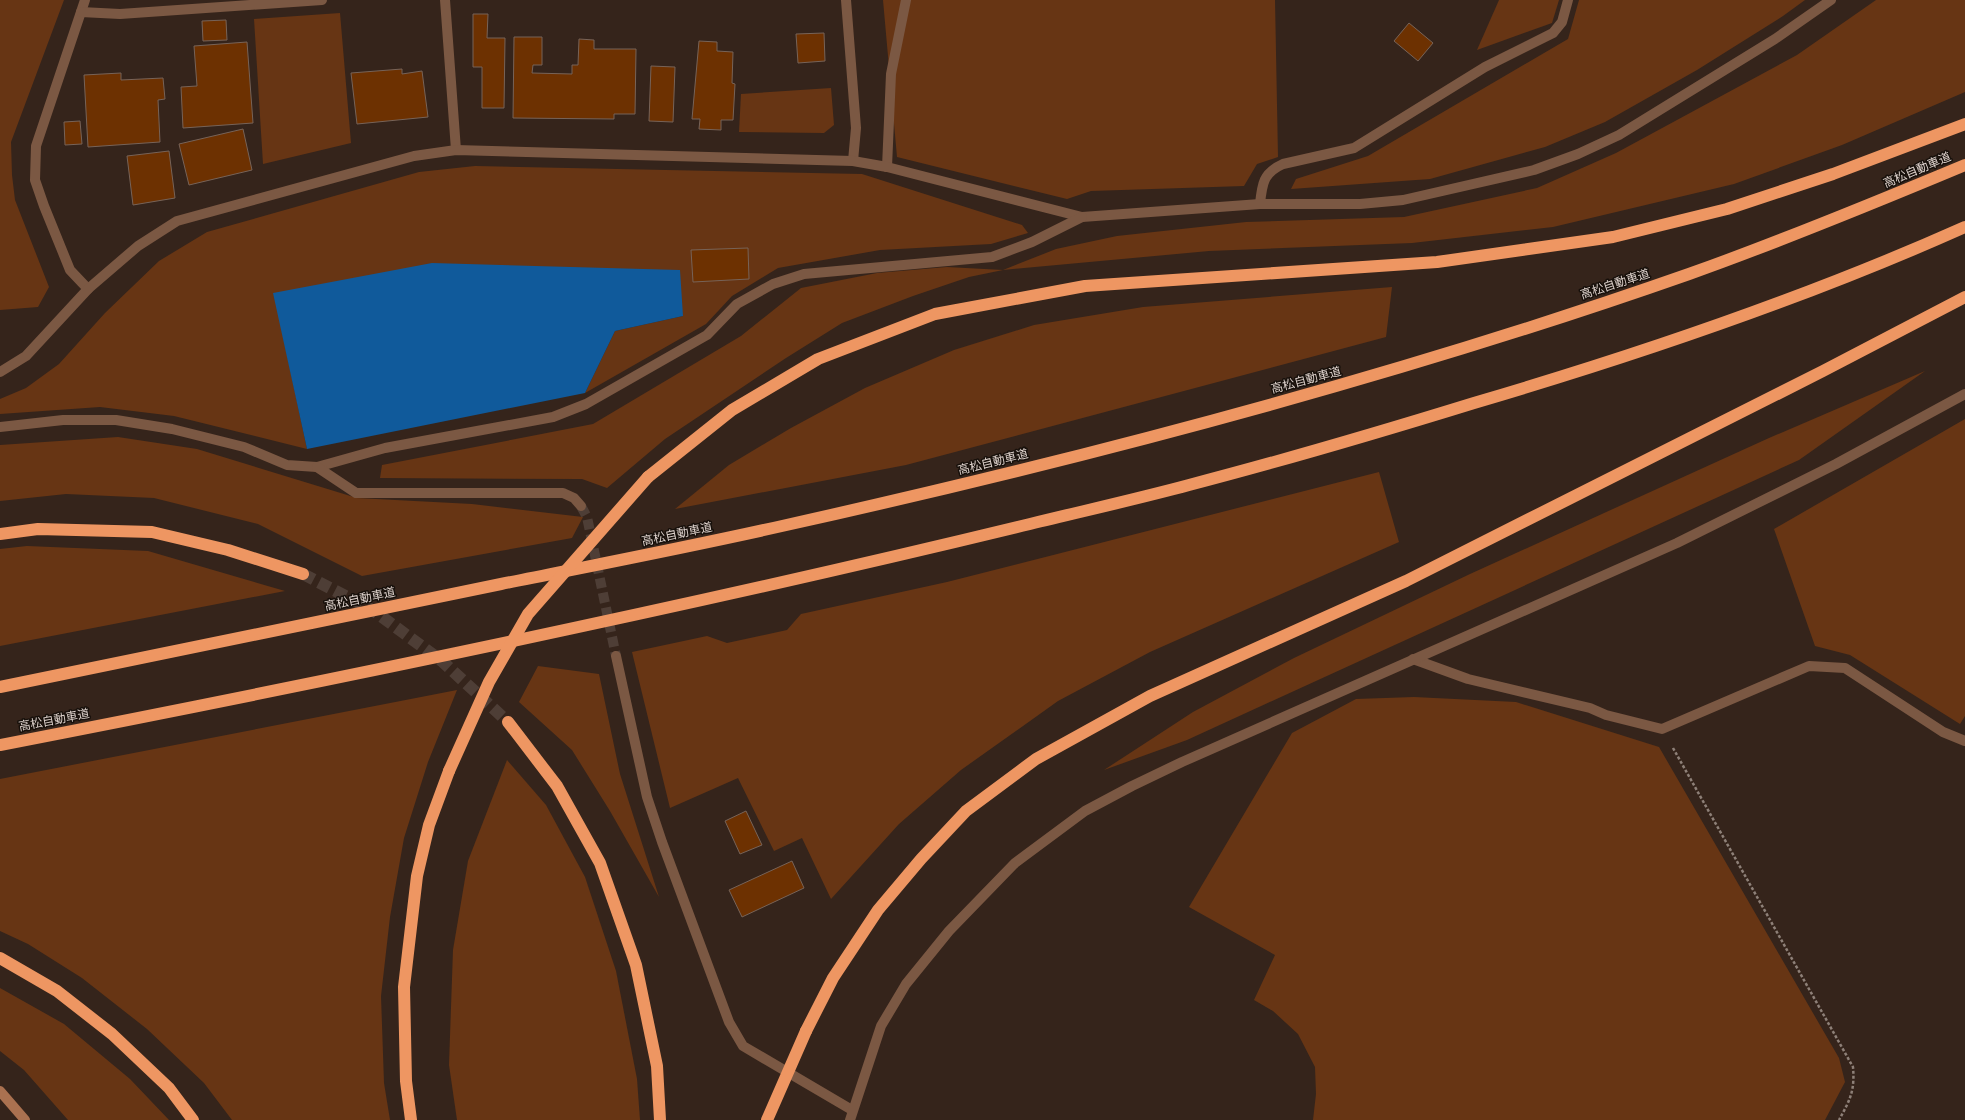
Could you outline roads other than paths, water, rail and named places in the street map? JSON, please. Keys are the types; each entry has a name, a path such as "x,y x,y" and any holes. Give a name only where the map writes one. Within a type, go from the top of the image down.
{"highway":[{"path":"411,1120 406,1081 404,987 417,876 429,825 449,771 489,682 528,614 648,476 732,410 818,359 936,314 1085,286 1437,262 1613,237 1727,208 1818,179 1965,124"},
{"name":"高松自動車道","path":"0,687 780,527 975,481 1171,431 1379,375 1661,284 1838,218 1965,165"},
{"name":"高松自動車道","path":"0,745 193,707 800,579 1188,486 1536,385 1710,328 1888,262 1965,227"},
{"path":"767,1120 806,1031 833,978 878,910 921,859 966,811 1036,759 1150,696 1406,581 1823,371 1965,297"},
{"path":"0,534 38,529 152,532 228,550 303,574"},
{"path":"508,722 557,786 600,864 636,965 657,1066 660,1120"},
{"path":"0,958 57,991 112,1034 169,1088 193,1120"}],"street":[{"path":"85,0 36,146 35,180 70,270 88,289"},
{"path":"81,12 120,14 322,0"},
{"path":"445,0 456,150"},
{"path":"846,0 856,128 853,161"},
{"path":"887,167 891,74 906,0"},
{"path":"1260,204 1262,183 1272,169 1283,164 1354,148 1485,67 1553,33 1562,22 1568,0"},
{"path":"0,372 26,356 88,289 138,246 177,221 414,156 456,150 853,161 887,167 1082,217 1260,204 1360,204 1403,200 1534,170 1578,154 1619,135 1775,39 1831,0"},
{"path":"0,427 63,420 116,420 172,428 244,448 287,465 317,467 385,448 553,417 586,404 707,335 737,304 786,279 804,274 992,257 1032,242 1082,217"},
{"path":"616,656 647,797 662,842 729,1022 743,1046 851,1115 881,1026 906,984 949,931 1015,863 1085,810 1132,786 1413,659 1677,543 1836,464 1965,394"},
{"path":"317,467 356,493 563,493 574,498 581,506"},
{"path":"1413,659 1468,679 1590,708 1606,715 1662,729 1809,666 1845,668 1943,732 1965,741"},
{"path":"0,1091 25,1120"}],"water":[{"path":"432,263 680,270 683,316 615,331 585,393 307,449 273,293"}],"tunnel":[{"path":"581,506 587,517 616,656"},
{"path":"303,574 374,611 443,662 508,722"}]}
